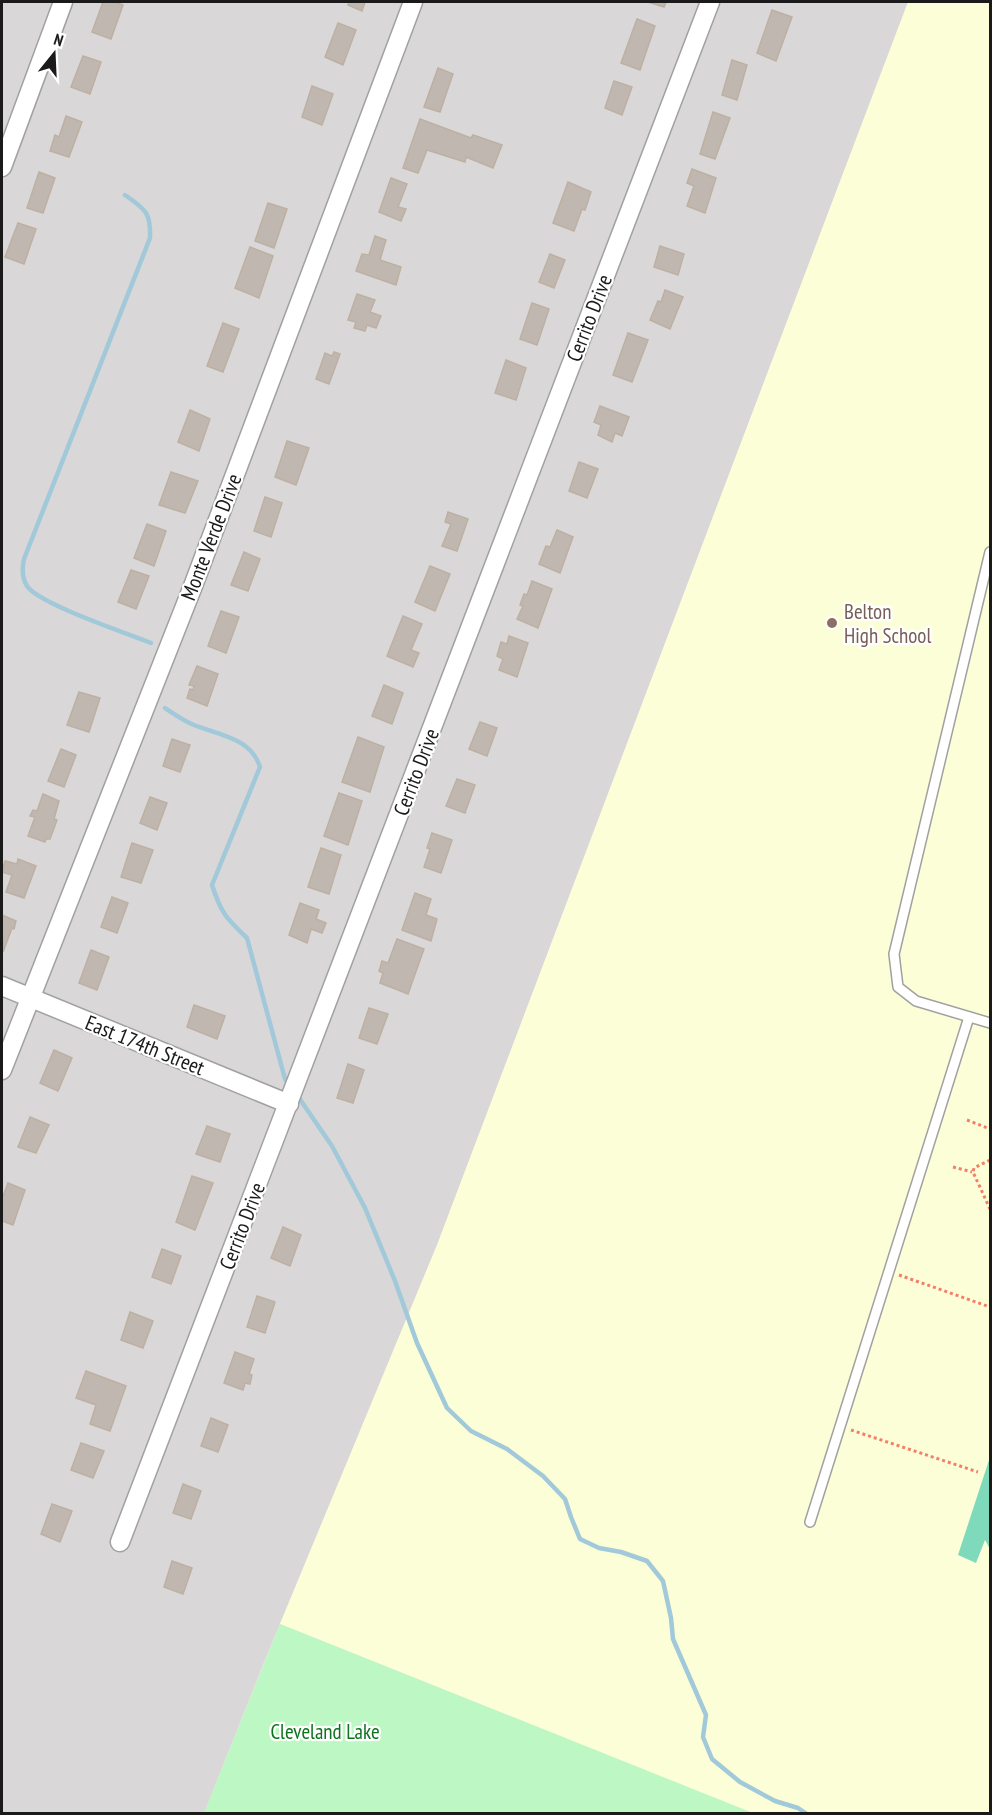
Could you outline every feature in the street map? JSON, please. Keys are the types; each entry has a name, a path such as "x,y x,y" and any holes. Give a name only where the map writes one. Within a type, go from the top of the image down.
{"street":[{"path":"2,167 63,2"},
{"name":"Monte Verde Drive","path":"2,1070 193,586 413,2"},
{"name":"Cerrito Drive","path":"120,1542 710,2"},
{"name":"East 174th Street","path":"2,986 288,1104"}],"lane":[{"path":"990,552 894,954 898,987 916,1001 990,1023"},
{"path":"810,1522 969,1017"}],"path":[{"path":"967,1120 990,1129"},
{"path":"972,1172 974,1168 990,1160"},
{"path":"953,1167 972,1172 990,1209"},
{"path":"889,1272 990,1307"},
{"path":"840,1426 978,1472"}],"shaded area":[{"path":"2,2 908,2 437,1245 204,1813 2,1814"},
{"name":"Belton High School","path":"908,2 990,2 990,1813 752,1813 280,1624 437,1245"}],"green space":[{"path":"990,1457 990,1549 985,1540 976,1563 958,1555"},
{"name":"Cleveland Lake","path":"280,1624 753,1813 204,1813"}],"building":[{"path":"103,2 123,5 111,39 92,32"},
{"path":"349,2 365,2 362,11 348,5"},
{"path":"648,2 666,2 664,7"},
{"path":"772,10 792,17 776,61 757,53"},
{"path":"637,19 655,26 640,70 621,63"},
{"path":"338,23 356,30 343,65 325,57"},
{"path":"83,56 101,62 90,94 71,87"},
{"path":"732,60 747,65 737,100 722,95"},
{"path":"438,68 453,74 440,112 424,107"},
{"path":"614,81 632,87 622,115 605,108"},
{"path":"312,86 333,94 322,125 302,117"},
{"path":"713,112 730,118 715,159 700,154"},
{"path":"66,116 82,122 69,157 50,151 55,135 59,137"},
{"path":"420,119 471,138 473,135 502,145 493,168 466,157 465,162 427,150 418,173 403,168"},
{"path":"692,169 716,178 705,213 687,206 694,186 687,183"},
{"path":"39,172 55,178 43,213 27,208"},
{"path":"391,178 407,184 398,207 406,209 401,221 379,212"},
{"path":"568,182 591,192 574,231 553,223"},
{"path":"268,203 287,209 274,248 255,241"},
{"path":"18,223 36,229 24,264 5,257"},
{"path":"375,236 386,240 380,260 401,267 396,285 356,271 362,254 369,255"},
{"path":"660,246 684,254 678,275 654,267"},
{"path":"250,247 273,256 259,298 235,288"},
{"path":"550,254 565,260 554,288 539,282"},
{"path":"665,290 683,297 670,329 650,320"},
{"path":"357,294 375,300 370,312 381,316 376,328 367,325 365,331 354,328 356,322 348,320"},
{"path":"532,303 549,309 537,345 520,339"},
{"path":"223,323 239,329 223,372 207,366"},
{"path":"628,333 648,340 632,382 613,375"},
{"path":"334,352 340,354 329,384 316,379 325,353 332,356"},
{"path":"506,360 526,368 516,400 495,393"},
{"path":"600,406 629,417 622,436 615,433 612,442 598,435 601,425 594,422"},
{"path":"190,410 210,419 199,451 178,442"},
{"path":"287,441 309,448 296,485 275,477"},
{"path":"579,462 598,469 587,498 569,491"},
{"path":"171,472 198,481 185,513 159,505"},
{"path":"265,497 282,503 271,537 254,531"},
{"path":"448,512 468,519 457,551 442,546 451,524 445,522"},
{"path":"147,524 166,531 154,566 134,558"},
{"path":"557,530 573,537 560,573 539,564 546,546 550,547"},
{"path":"244,552 260,559 248,591 231,585"},
{"path":"430,566 450,574 435,611 415,602"},
{"path":"131,570 149,576 136,609 118,602"},
{"path":"532,581 552,589 538,628 517,619 523,606 520,605 524,594 527,595"},
{"path":"221,611 239,617 226,653 208,646"},
{"path":"403,616 422,624 411,650 419,653 413,667 387,656"},
{"path":"509,636 528,643 517,677 499,670 503,659 497,656 501,642 507,644"},
{"path":"197,666 218,674 207,706 187,698 190,689 193,690 194,686 189,685"},
{"path":"384,685 403,693 392,724 372,716"},
{"path":"79,692 100,698 89,732 67,725"},
{"path":"480,722 497,728 487,756 469,749"},
{"path":"358,737 384,747 370,792 342,782"},
{"path":"172,739 190,745 180,772 163,766"},
{"path":"61,749 76,755 64,787 48,781"},
{"path":"457,779 475,785 465,813 446,806"},
{"path":"339,793 362,801 348,845 324,836"},
{"path":"43,794 59,801 54,819 57,820 50,839 46,839 45,842 28,836 35,817 30,816 33,810 37,811"},
{"path":"150,797 167,803 157,830 140,823"},
{"path":"432,833 452,840 441,873 424,867"},
{"path":"132,843 153,850 141,883 121,877"},
{"path":"321,848 341,855 329,894 308,887"},
{"path":"18,859 36,866 24,898 6,892 12,875 2,872 5,861 17,864"},
{"path":"415,893 431,899 426,915 437,919 431,941 402,930"},
{"path":"112,897 128,903 117,933 101,927"},
{"path":"300,903 319,910 316,919 326,923 322,933 311,929 307,943 289,935"},
{"path":"2,915 16,921 3,952"},
{"path":"397,939 424,949 408,994 380,983 383,973 379,971 382,961 388,963"},
{"path":"91,950 109,957 97,990 79,983"},
{"path":"194,1005 225,1016 217,1039 187,1027"},
{"path":"369,1008 388,1014 377,1044 359,1038"},
{"path":"54,1050 72,1058 58,1091 40,1083"},
{"path":"348,1064 364,1070 353,1103 337,1098"},
{"path":"30,1117 49,1125 36,1153 18,1147"},
{"path":"207,1126 230,1134 220,1162 196,1154"},
{"path":"192,1176 213,1183 195,1230 176,1222"},
{"path":"8,1183 25,1190 13,1225 2,1221 2,1199"},
{"path":"283,1227 301,1235 290,1266 271,1258"},
{"path":"162,1249 181,1256 171,1284 152,1277"},
{"path":"257,1296 275,1302 265,1333 247,1327"},
{"path":"130,1312 153,1321 143,1348 121,1340"},
{"path":"235,1352 254,1359 249,1374 252,1375 250,1384 245,1383 243,1390 224,1383"},
{"path":"86,1371 126,1386 110,1431 90,1424 96,1405 76,1398"},
{"path":"211,1418 228,1425 218,1452 201,1446"},
{"path":"81,1443 104,1451 93,1478 71,1470"},
{"path":"183,1484 201,1491 191,1519 173,1513"},
{"path":"52,1504 72,1511 60,1542 41,1534"},
{"path":"172,1561 192,1568 183,1594 164,1587"}],"waterway":[{"path":"125,195 148,217 150,238 24,559 23,573 27,586 48,601 84,618 151,643"},
{"path":"165,708 190,723 242,744 256,757 260,767 212,885 225,914 247,938 285,1079 290,1086"},
{"path":"297,1095 332,1146 365,1208 417,1343 447,1408 471,1431 507,1449 543,1476 565,1499 580,1539 599,1548 621,1552 647,1561 663,1581 673,1639 706,1715 703,1737 712,1759 740,1782 775,1801 798,1808 807,1814"}],"place":[{"name":"Belton High School","path":"832,623"}]}
